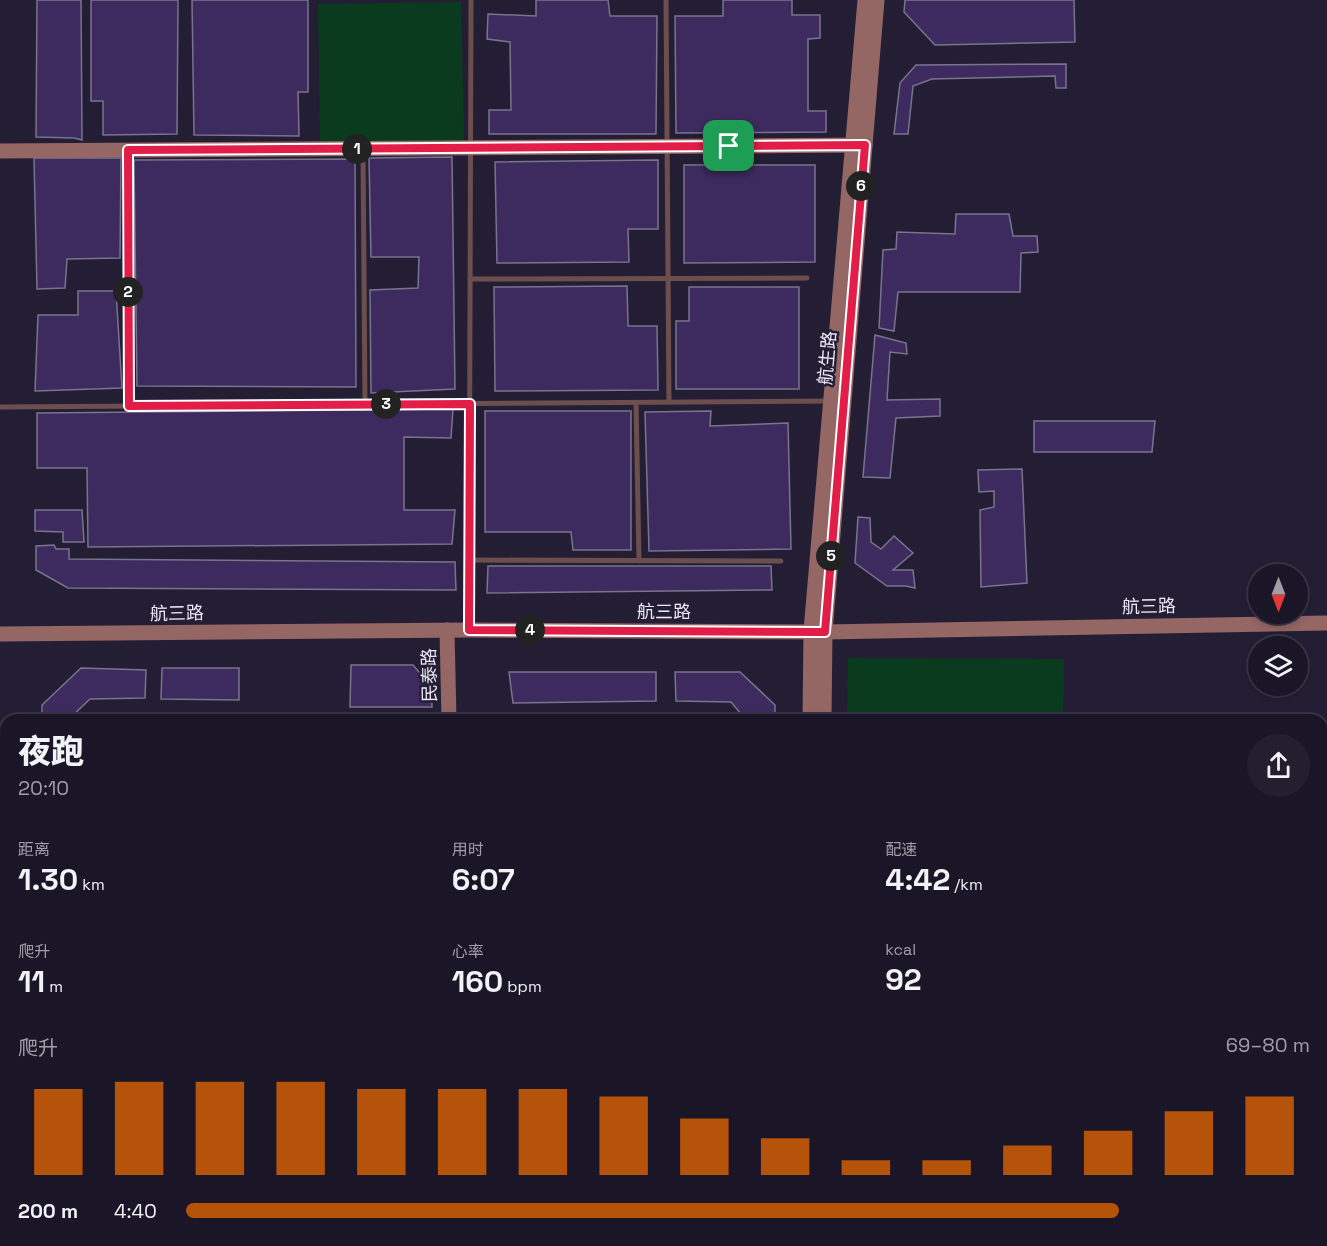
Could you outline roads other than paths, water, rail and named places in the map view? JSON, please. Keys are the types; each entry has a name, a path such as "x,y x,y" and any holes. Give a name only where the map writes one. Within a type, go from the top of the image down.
{"street":[{"path":"0,151 859,145 865,0"},
{"name":"航生路","path":"818,632 859,145 877,0"},
{"name":"航三路","path":"0,634 447,630 818,632 1327,623"},
{"name":"民泰路","path":"447,630 449,714"},
{"path":"811,714 818,632"},
{"path":"818,632 824,714"}],"lane":[{"path":"469,630 471,0"},
{"path":"666,0 669,402"},
{"path":"363,148 365,404"},
{"path":"128,150 129,406"},
{"path":"470,279 807,278"},
{"path":"0,407 837,401"},
{"path":"636,403 639,561"},
{"path":"469,560 782,561"}]}
